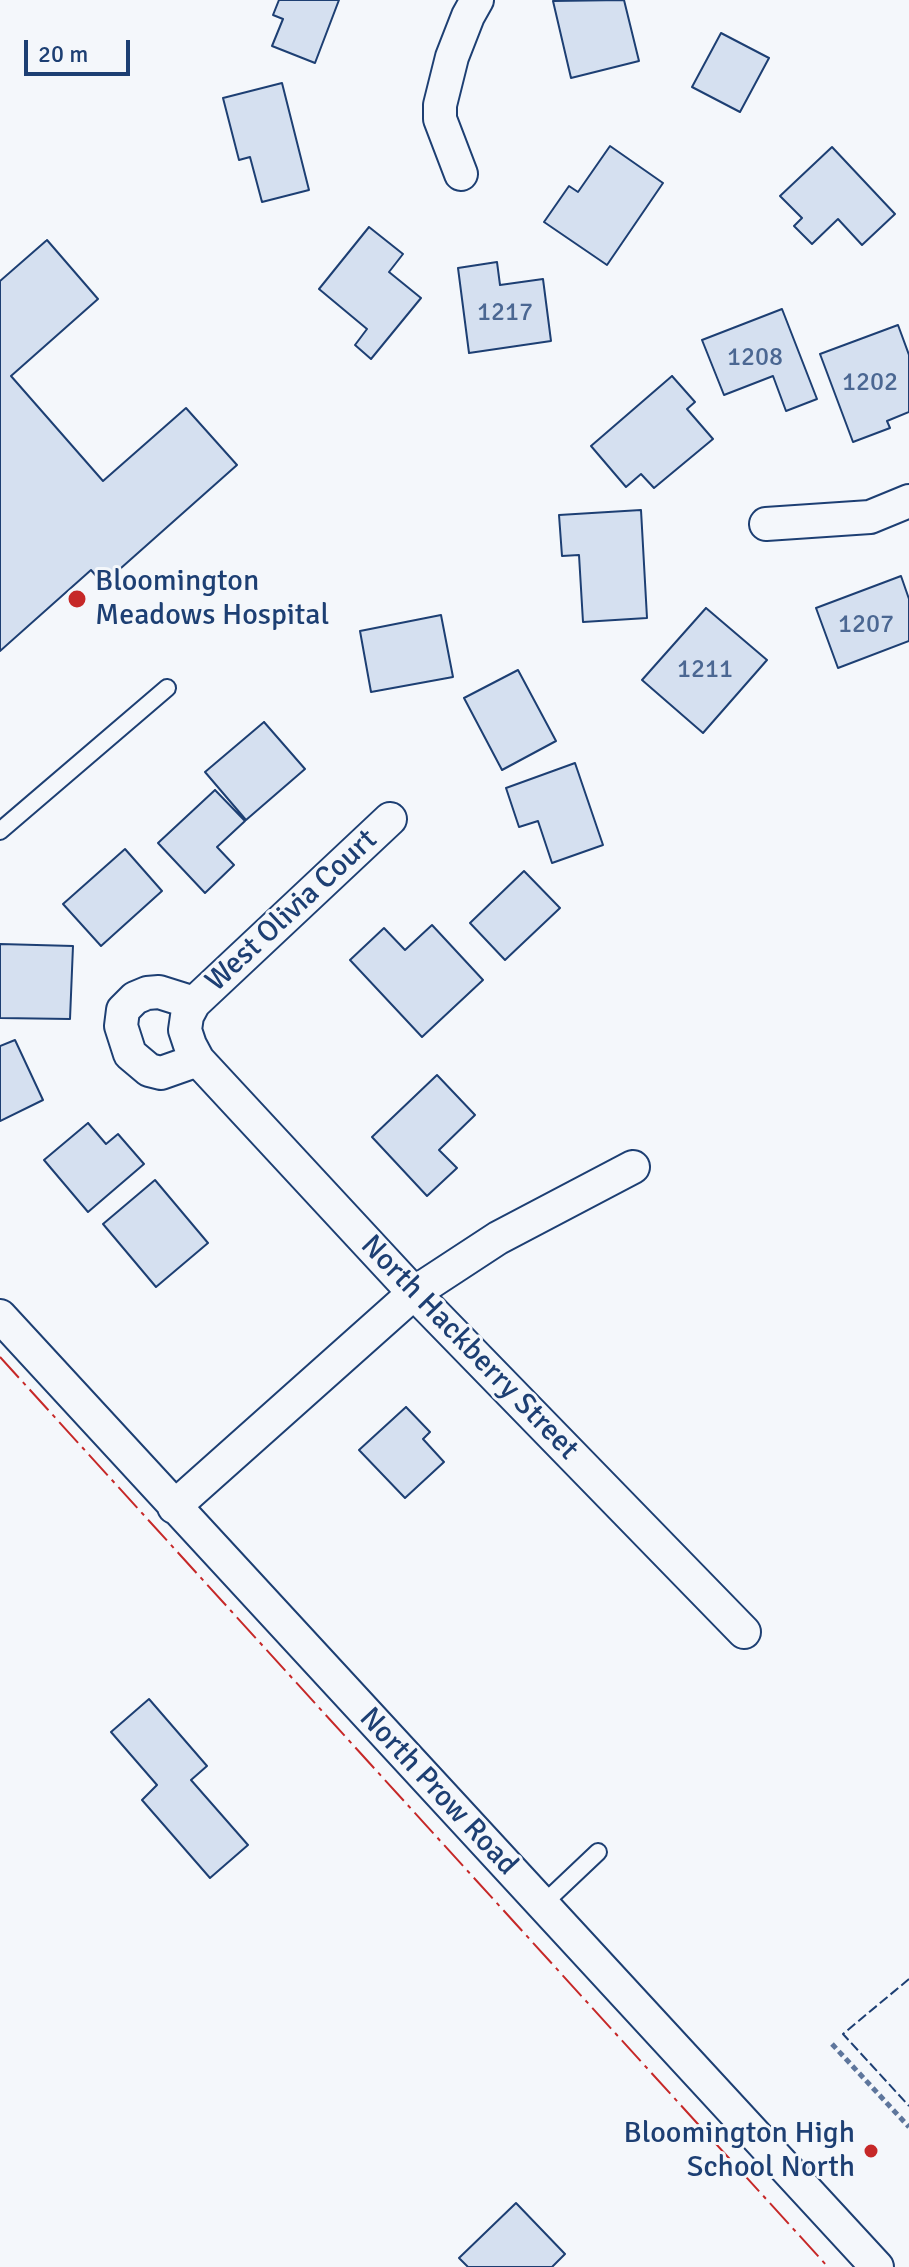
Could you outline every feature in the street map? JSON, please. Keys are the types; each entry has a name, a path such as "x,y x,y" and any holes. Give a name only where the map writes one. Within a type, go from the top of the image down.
{"street":[{"path":"461,174 440,119 440,105 452,57 477,0"},
{"path":"766,524 870,517 909,501"},
{"name":"West Olivia Court","path":"194,1003 390,819"},
{"path":"194,1003 159,992 147,993 135,998 123,1010 121,1026 130,1054 149,1070 161,1073 198,1060"},
{"name":"North Hackberry Street","path":"194,1003 187,1016 185,1030 198,1060 414,1293 744,1632"},
{"path":"174,1507 414,1293 498,1238 633,1167"},
{"name":"North Prow Road","path":"0,1316 877,2267"}],"lane":[{"path":"0,831 167,688"},
{"path":"542,1905 598,1852"}],"path":[{"path":"832,2044 909,2127"}],"building":[{"path":"279,0 339,0 315,63 272,46 283,19 273,15"},
{"path":"624,0 639,61 571,78 553,1"},
{"path":"721,33 769,58 740,112 692,87"},
{"path":"282,83 309,190 262,202 250,157 239,160 223,98"},
{"path":"610,146 663,183 607,265 544,222 569,186 578,192"},
{"path":"832,147 895,214 862,245 838,219 812,244 794,226 802,218 780,196"},
{"path":"369,227 403,254 389,272 421,298 371,359 355,345 367,329 319,289"},
{"path":"47,240 98,299 11,376 103,481 186,408 237,465 103,584 91,570 0,651 0,281"},
{"path":"497,262 500,285 543,279 551,341 469,353 458,268"},
{"path":"782,309 817,399 786,411 773,376 724,395 702,340"},
{"path":"898,325 909,355 909,412 887,421 890,428 853,442 820,354"},
{"path":"672,376 695,402 687,409 713,439 654,488 641,474 626,487 591,446"},
{"path":"641,510 647,618 583,622 579,555 562,556 559,515"},
{"path":"901,576 909,599 909,641 838,668 816,608"},
{"path":"706,608 767,660 703,733 642,680"},
{"path":"441,615 453,677 371,692 360,631"},
{"path":"518,670 556,741 502,770 464,698"},
{"path":"264,722 305,769 246,820 205,772"},
{"path":"575,763 603,845 552,863 538,821 519,827 506,788"},
{"path":"215,790 245,821 217,847 234,865 205,893 158,843"},
{"path":"125,849 162,891 101,946 63,904"},
{"path":"524,871 560,908 505,960 470,923"},
{"path":"432,925 483,980 422,1037 350,960 384,928 405,950"},
{"path":"0,944 73,946 70,1019 0,1018"},
{"path":"15,1040 43,1100 0,1121 0,1046"},
{"path":"437,1075 475,1115 439,1150 457,1168 427,1196 372,1137"},
{"path":"88,1123 106,1144 118,1134 144,1164 88,1212 44,1160"},
{"path":"155,1180 208,1243 156,1287 103,1224"},
{"path":"406,1407 430,1432 423,1439 444,1462 405,1498 359,1450"},
{"path":"149,1699 207,1766 191,1780 248,1845 210,1878 142,1800 157,1785 111,1732"},
{"path":"516,2203 565,2254 552,2267 468,2267 459,2258"}],"fence":[{"path":"909,1979 843,2034 909,2106"}],"power":[{"path":"0,1357 828,2267"}],"place":[{"name":"Bloomington Meadows Hospital","path":"77,599"},
{"name":"Bloomington High School North","path":"871,2151"}]}
